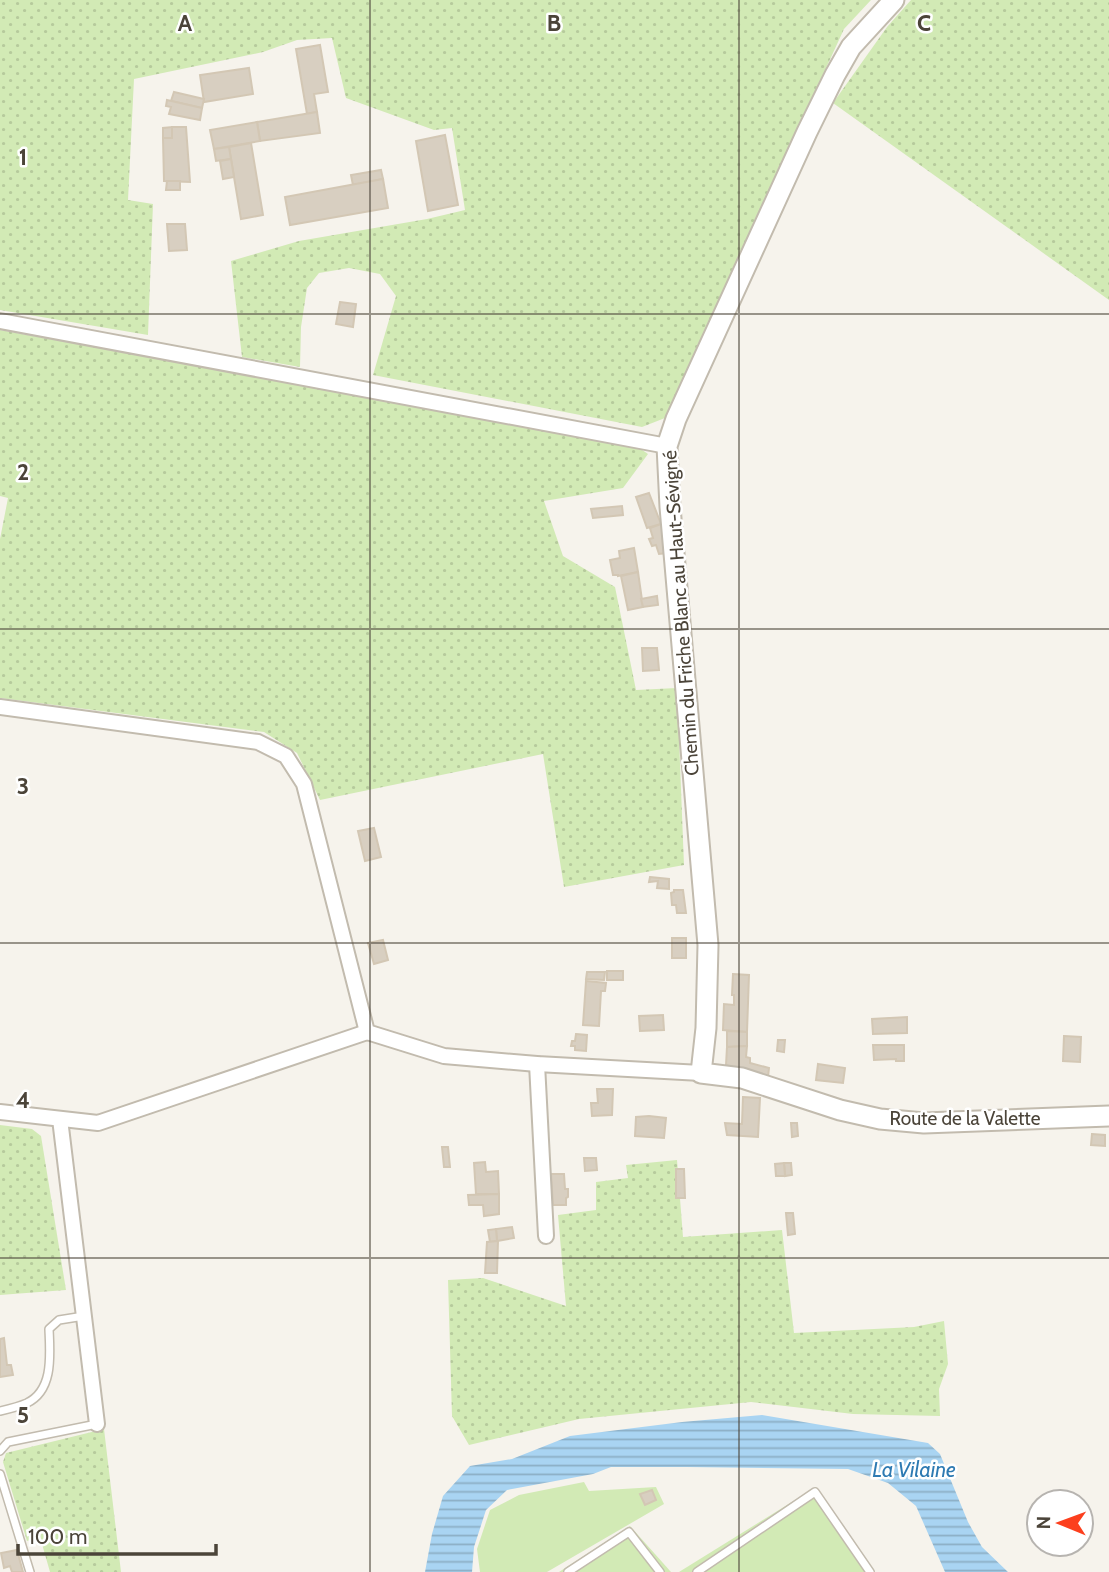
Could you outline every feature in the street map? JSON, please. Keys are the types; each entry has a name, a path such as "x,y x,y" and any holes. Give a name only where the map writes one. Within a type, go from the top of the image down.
{"street":[{"name":"Chemin du Friche Blanc au Haut-Sévigné","path":"701,1073 706,1028 708,945 667,446 682,407 835,75 850,47 894,0"},
{"path":"0,321 667,446"},
{"path":"0,707 258,742 286,756 304,783 367,1032"},
{"path":"0,1112 98,1123 367,1032 444,1056 701,1073"},
{"path":"537,1064 546,1236"},
{"name":"Route de la Valette","path":"701,1073 743,1078 840,1110 880,1119 924,1123 1109,1115"},
{"path":"60,1119 97,1424"}],"lane":[{"path":"0,1411 29,1402 45,1387 50,1358 49,1329 59,1320 84,1316"},
{"path":"0,1451 8,1442 97,1424"},
{"path":"0,1474 30,1572"},
{"path":"697,1572 815,1492 870,1572"},
{"path":"568,1572 629,1532 660,1572"}],"green space":[{"path":"0,0 871,0 844,29 665,418 642,427 373,375 396,296 380,274 349,268 319,273 307,288 301,327 300,367 242,357 231,261 299,241 465,210 452,128 434,130 346,98 332,38 297,40 263,52 134,79 128,200 153,204 148,335 0,310"},
{"path":"911,0 1109,0 1109,300 833,103 887,27"},
{"path":"0,330 635,445 648,454 623,488 544,501 563,556 615,587 636,690 677,688 684,865 564,887 543,754 320,800 297,753 264,732 0,698 0,539 8,498 0,496"},
{"path":"0,1125 32,1129 41,1136 66,1290 0,1295"},
{"path":"677,1160 683,1237 782,1230 794,1333 914,1327 944,1321 948,1364 939,1389 940,1416 853,1414 751,1402 579,1419 469,1445 452,1416 448,1280 483,1278 566,1306 558,1215 596,1210 596,1182 628,1178 626,1165"},
{"path":"104,1429 121,1572 50,1572 40,1537 27,1541 3,1462 6,1453"},
{"path":"584,1482 589,1491 656,1487 664,1504 547,1572 480,1572 477,1549 490,1510 519,1495"},
{"path":"816,1487 874,1572 679,1572"},
{"path":"630,1526 671,1572 559,1572"}],"water":[{"name":"La Vilaine","path":"762,1415 928,1443 940,1454 968,1522 982,1547 1008,1572 945,1572 916,1506 888,1483 848,1469 611,1467 593,1474 507,1490 486,1510 474,1547 472,1572 425,1572 443,1496 470,1466 512,1459 570,1436"}],"building":[{"path":"320,45 328,92 314,94 317,112 307,114 296,49"},
{"path":"249,68 253,94 204,102 200,75"},
{"path":"174,92 204,99 202,108 171,101"},
{"path":"167,100 202,108 200,120 169,114 171,107 166,106"},
{"path":"317,112 320,133 260,141 257,122"},
{"path":"257,122 260,141 214,149 210,130"},
{"path":"172,127 186,127 190,182 164,181 163,138 172,138"},
{"path":"172,127 172,138 163,138 163,128"},
{"path":"445,135 458,205 428,211 416,141"},
{"path":"251,143 263,215 241,219 229,147"},
{"path":"229,147 231,159 216,161 214,149"},
{"path":"231,159 234,177 223,179 220,161"},
{"path":"381,170 383,179 353,185 351,175"},
{"path":"383,179 388,208 290,225 285,197"},
{"path":"167,181 180,181 180,190 166,190"},
{"path":"167,224 185,224 187,250 169,251"},
{"path":"340,302 356,304 353,327 336,324"},
{"path":"649,493 661,524 647,528 636,497"},
{"path":"622,506 623,515 593,518 591,509"},
{"path":"661,524 667,541 667,553 659,554 656,545 652,546 649,539 653,538 650,528"},
{"path":"634,548 638,572 613,575 610,560 620,558 619,551"},
{"path":"638,572 643,607 628,610 621,576"},
{"path":"657,596 658,605 643,607 641,599"},
{"path":"642,648 657,648 659,670 643,671"},
{"path":"374,828 381,857 365,861 358,831"},
{"path":"650,877 669,879 669,889 657,888 658,881 649,882"},
{"path":"674,890 683,890 686,913 677,913 676,905 672,905 671,893"},
{"path":"672,938 686,938 686,958 672,958"},
{"path":"383,940 388,960 374,964 368,943"},
{"path":"607,971 623,971 623,980 607,980"},
{"path":"587,972 605,972 604,980 586,979"},
{"path":"733,974 749,975 747,1032 723,1030 724,1004 734,1005"},
{"path":"586,981 606,983 605,991 601,991 599,1026 583,1025"},
{"path":"663,1015 664,1030 640,1031 639,1016"},
{"path":"907,1017 907,1033 873,1034 872,1019"},
{"path":"727,1031 747,1032 747,1046 727,1047"},
{"path":"576,1034 587,1035 586,1051 575,1050 575,1046 571,1046"},
{"path":"1064,1036 1081,1037 1080,1062 1063,1061"},
{"path":"778,1040 785,1040 784,1052 777,1051"},
{"path":"873,1045 904,1045 904,1061 874,1060"},
{"path":"747,1046 746,1057 750,1058 750,1063 769,1068 768,1077 726,1065 727,1047"},
{"path":"818,1064 845,1068 843,1083 816,1080"},
{"path":"597,1089 613,1089 612,1115 592,1116 591,1103 598,1103"},
{"path":"743,1097 760,1098 758,1137 727,1135 725,1123 742,1124"},
{"path":"636,1117 666,1118 664,1138 635,1136"},
{"path":"791,1123 797,1123 798,1136 792,1137"},
{"path":"1092,1134 1105,1135 1105,1146 1091,1145"},
{"path":"442,1147 448,1147 450,1167 444,1167"},
{"path":"584,1158 596,1158 597,1170 585,1171"},
{"path":"485,1162 486,1172 498,1171 499,1194 476,1194 474,1163"},
{"path":"784,1163 791,1163 792,1175 785,1176"},
{"path":"784,1163 785,1176 776,1176 775,1164"},
{"path":"676,1169 684,1169 685,1198 676,1198"},
{"path":"551,1174 564,1174 565,1189 568,1189 566,1205 553,1205"},
{"path":"499,1194 499,1214 484,1216 483,1205 469,1205 468,1195"},
{"path":"786,1213 793,1213 795,1234 788,1235"},
{"path":"512,1227 514,1238 497,1241 496,1229"},
{"path":"496,1229 497,1241 490,1242 488,1230"},
{"path":"498,1241 497,1273 485,1273 487,1242"},
{"path":"4,1338 7,1365 11,1365 13,1375 0,1377 0,1339"},
{"path":"652,1490 656,1500 645,1505 640,1494"},
{"path":"17,1550 23,1572 12,1572 10,1566 4,1568 1,1553"}]}
